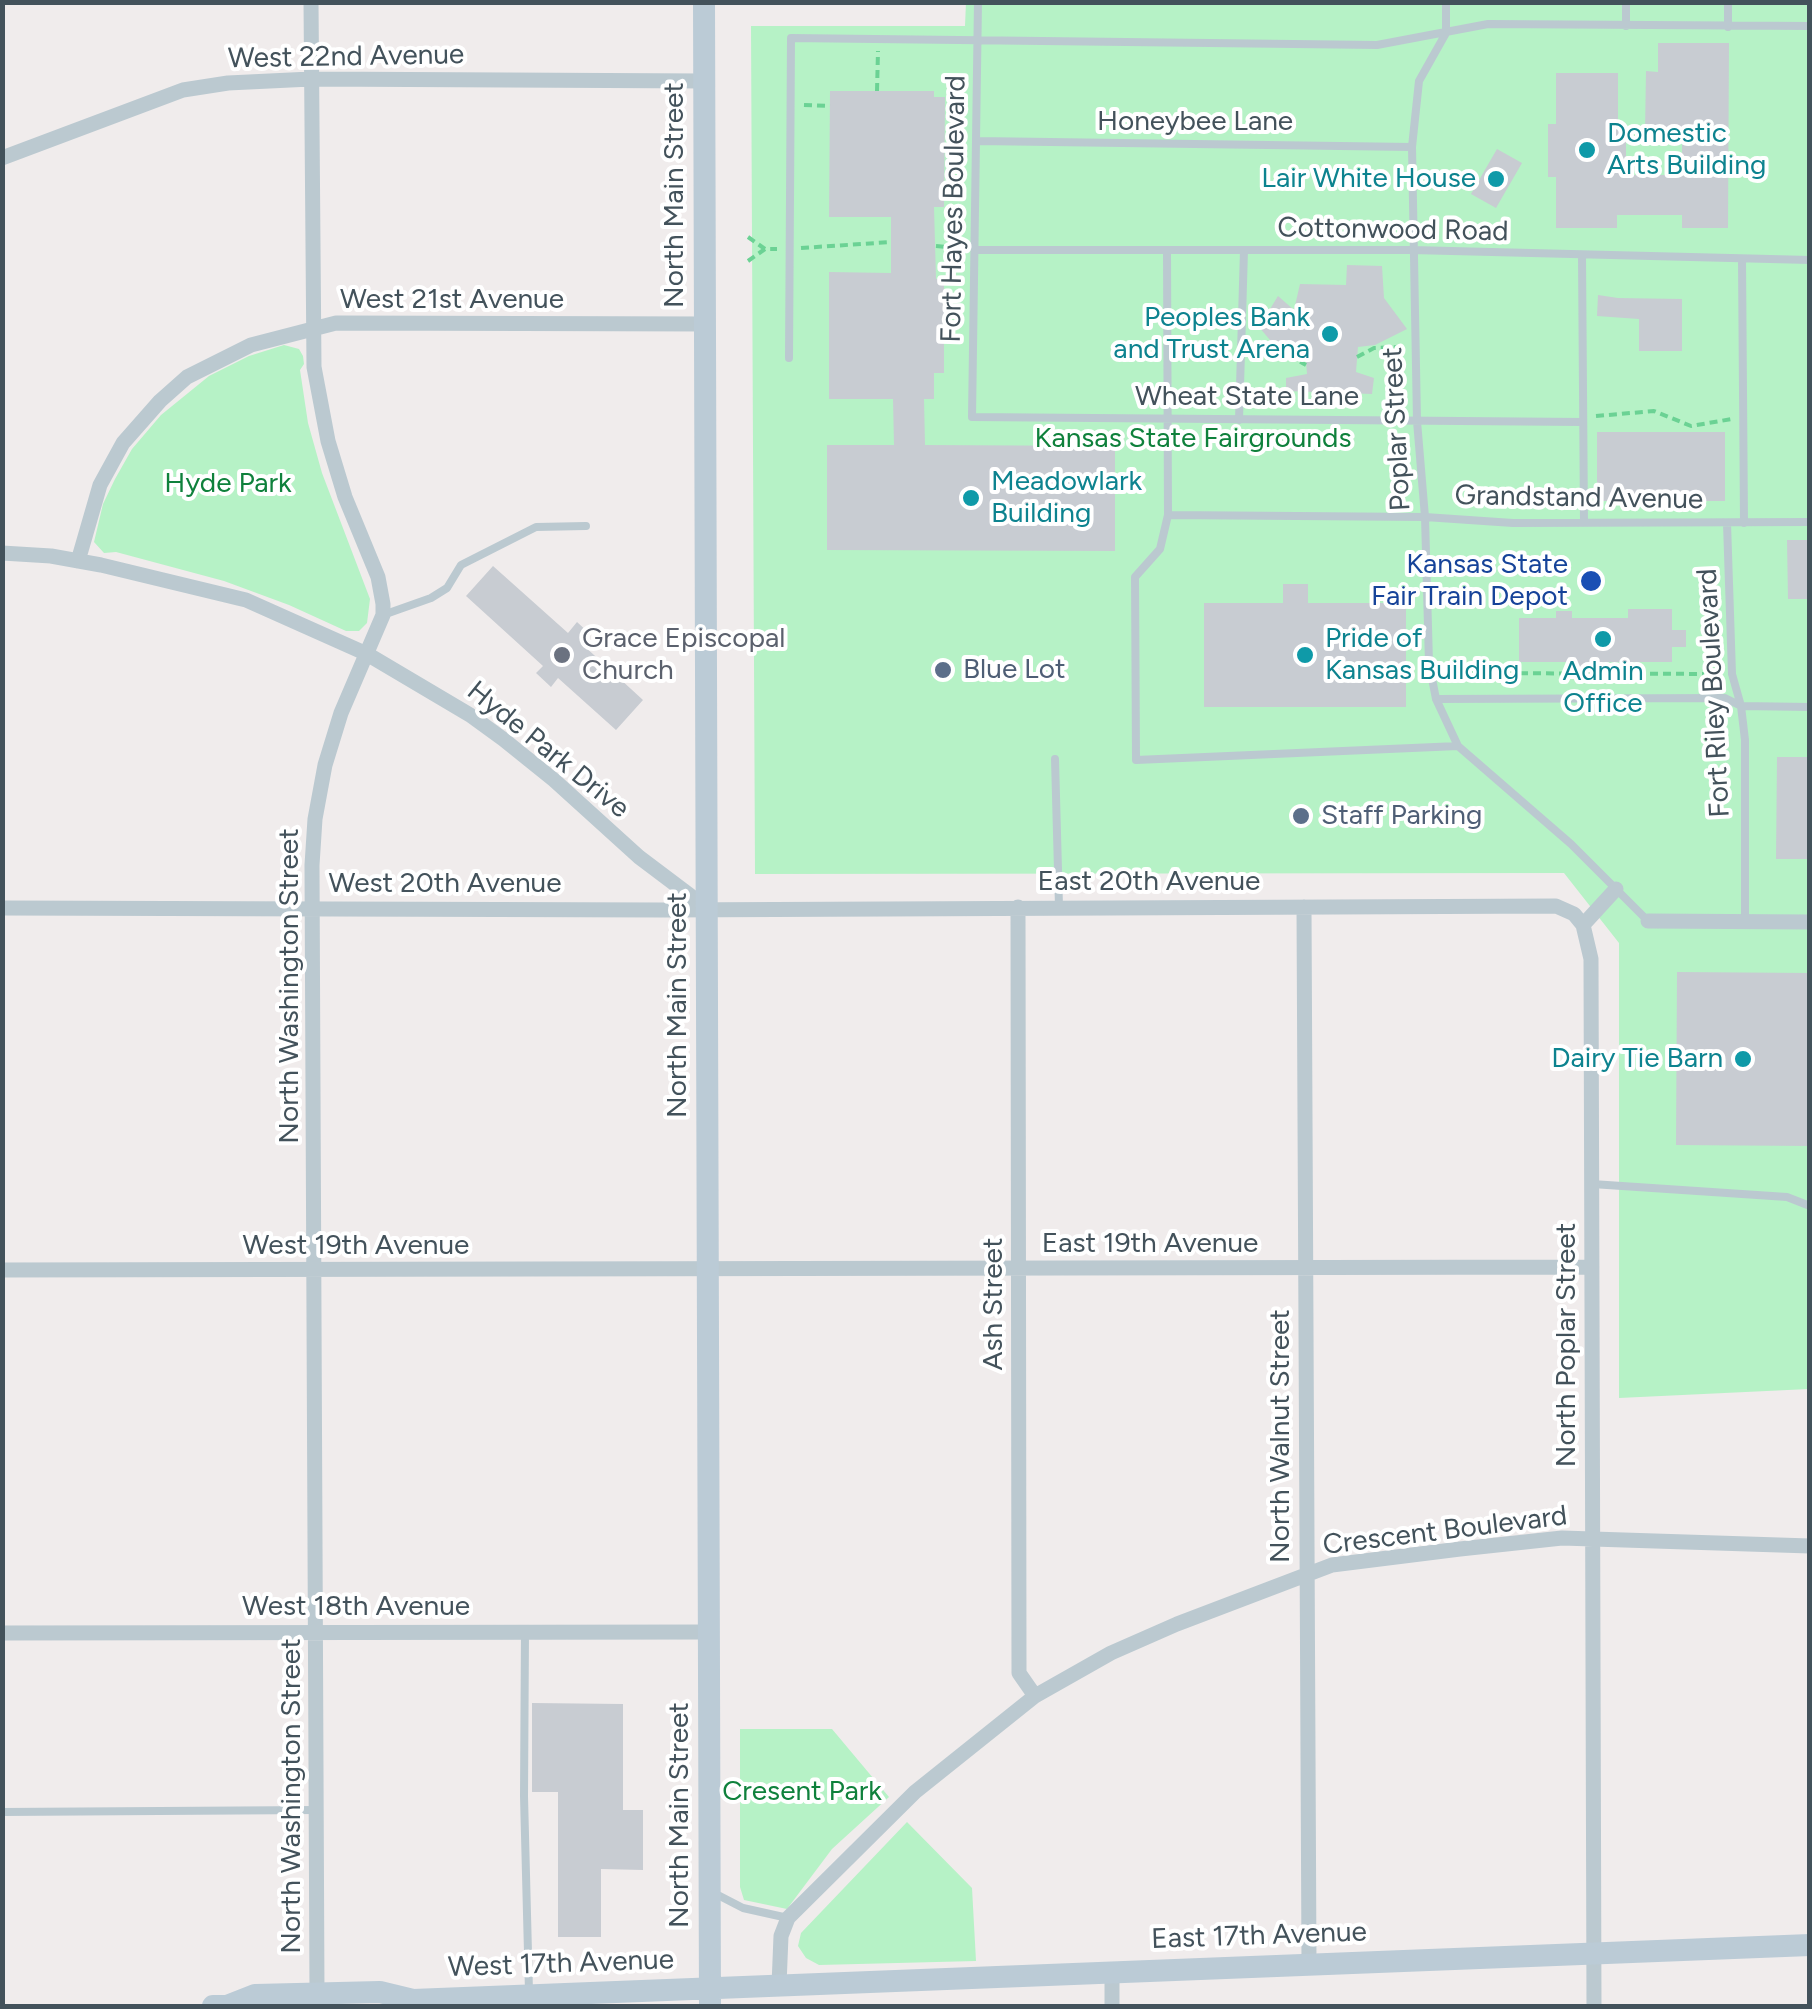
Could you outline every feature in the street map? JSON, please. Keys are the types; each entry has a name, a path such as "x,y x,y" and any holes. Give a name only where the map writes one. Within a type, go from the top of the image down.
{"main road":[{"name":"North Main Street","path":"704,2 710,1997"},
{"name":"East 17th Avenue","path":"710,1997 779,1984 1810,1945"},
{"name":"West 17th Avenue","path":"213,2006 228,2006 254,1995 380,1992 404,2003 710,1997"}],"street":[{"path":"310,2 314,367 324,423 345,497 382,590 383,615"},
{"name":"West 22nd Avenue","path":"2,158 183,90 228,83 311,79 704,81"},
{"name":"West 21st Avenue","path":"78,560 94,501 122,444 160,400 187,377 222,357 312,327 336,323 706,324"},
{"name":"Hyde Park Drive","path":"2,553 78,560 246,600 367,654 470,715 554,780 637,855 708,909"},
{"name":"North Washington Street","path":"317,1994 312,908 315,819 325,764 342,712 383,615"},
{"path":"1583,926 1616,889"},
{"name":"East 20th Avenue","path":"708,909 1556,906 1574,914 1583,926"},
{"name":"Ash Street","path":"1018,907 1019,1673 1034,1696"},
{"name":"North Walnut Street","path":"1304,907 1309,1964"},
{"name":"West 20th Avenue","path":"2,908 708,909"},
{"path":"1648,921 1810,922"},
{"name":"North Poplar Street","path":"1583,926 1591,959 1594,2006"},
{"name":"East 19th Avenue","path":"709,1270 1592,1267"},
{"name":"West 19th Avenue","path":"2,1270 709,1270"},
{"name":"Crescent Boulevard","path":"788,1918 915,1792 1034,1696 1111,1653 1238,1598 1332,1565 1562,1538 1810,1546"},
{"name":"West 18th Avenue","path":"2,1632 709,1632"},
{"path":"779,1984 781,1936 788,1918"},
{"path":"1112,1971 1112,2006"}],"lane":[{"name":"Fort Hayes Boulevard","path":"972,416 978,2"},
{"path":"1446,2 1446,33"},
{"path":"1626,2 1626,26"},
{"path":"1728,2 1728,27"},
{"path":"789,358 790,38 1377,45 1488,24 1810,26"},
{"name":"Poplar Street","path":"1446,33 1419,81 1412,147 1417,421 1431,673 1436,699 1458,746 1571,844 1648,921"},
{"name":"Honeybee Lane","path":"978,141 1412,147"},
{"name":"Cottonwood Road","path":"976,250 1412,250 1810,260"},
{"path":"1239,420 1244,250"},
{"path":"1168,251 1168,516 1160,548 1135,578 1136,760 1458,746"},
{"path":"1582,256 1584,523"},
{"path":"1742,260 1744,522"},
{"name":"Wheat State Lane","path":"972,416 1417,421 1582,418"},
{"name":"Grandstand Avenue","path":"1168,516 1425,517 1584,523 1810,522"},
{"name":"Fort Riley Boulevard","path":"1727,522 1732,674 1745,740 1745,921"},
{"path":"383,615 431,598 447,588 461,564 536,527 586,526"},
{"path":"1436,699 1725,698 1741,706 1810,707"},
{"path":"1055,759 1059,908"},
{"path":"1592,1184 1787,1197 1810,1206"},
{"path":"525,1632 524,1796 530,2001"},
{"path":"2,1812 317,1810"},
{"path":"710,1891 743,1908 788,1918"}],"path":[{"path":"876,91 879,40"},
{"path":"790,104 830,106"},
{"path":"748,237 765,249 748,262"},
{"path":"790,249 891,242"},
{"path":"936,246 976,250"},
{"path":"1357,357 1374,348 1415,347"},
{"path":"1242,348 1281,351 1306,365"},
{"path":"1582,418 1654,411 1691,426 1744,419"},
{"path":"1431,673 1732,674"}],"green space":[{"name":"Kansas State Fairgrounds","path":"966,2 1809,3 1809,1389 1619,1398 1619,943 1564,873 755,874 751,26 965,26"},
{"name":"Hyde Park","path":"284,345 299,349 303,356 300,370 308,423 322,473 370,599 367,623 359,631 346,631 224,581 116,552 104,553 94,542 103,504 115,479 132,449 161,415 209,376 249,356"},
{"name":"Cresent Park","path":"740,1729 832,1729 889,1797 832,1849 787,1909 744,1900 740,1887"},
{"name":"Cresent Park","path":"907,1822 972,1888 976,1961 819,1965 806,1958 798,1946 801,1933"}],"building":[{"path":"1658,43 1729,43 1728,228 1682,228 1682,215 1617,215 1617,228 1556,228 1556,177 1548,177 1548,124 1556,124 1556,73 1618,73 1618,124 1626,124 1626,175 1682,175 1682,132 1645,132 1646,71 1658,72"},
{"path":"830,91 934,91 934,97 945,97 944,207 934,207 936,279 944,279 944,373 934,373 934,399 924,399 925,445 1115,446 1115,551 827,550 827,445 894,445 893,399 829,399 829,272 891,273 891,217 829,217"},
{"name":"Lair White House","path":"1497,149 1522,163 1496,208 1471,194"},
{"name":"Peoples Bank and Trust Arena","path":"1347,265 1382,266 1384,298 1407,329 1375,345 1358,347 1356,372 1374,378 1372,394 1286,391 1286,378 1307,374 1305,347 1270,347 1270,340 1259,327 1278,296 1294,310 1300,284 1346,285"},
{"path":"1598,295 1682,299 1682,351 1639,351 1639,319 1597,316"},
{"path":"1597,432 1725,432 1725,501 1597,501"},
{"path":"1787,540 1809,540 1809,599 1788,599"},
{"name":"Grace Episcopal Church","path":"493,566 568,633 577,622 590,634 582,644 643,700 616,730 558,678 551,687 536,673 543,666 466,596"},
{"name":"Pride of Kansas Building","path":"1283,584 1308,584 1308,603 1406,603 1406,707 1204,707 1204,603 1283,603"},
{"name":"Admin Office","path":"1628,609 1672,609 1672,630 1686,630 1686,647 1672,647 1672,662 1604,662 1604,672 1578,672 1578,662 1519,662 1519,618 1556,618 1556,611 1572,611 1572,618 1628,618"},
{"path":"1777,757 1810,757 1810,859 1776,859"},
{"name":"Dairy Tie Barn","path":"1677,972 1810,973 1810,1146 1676,1145"},
{"path":"532,1703 623,1704 623,1810 643,1810 643,1870 601,1869 601,1937 558,1937 558,1792 532,1792"}],"place":[{"name":"Domestic Arts Building","path":"1587,150"},
{"name":"Lair White House","path":"1496,179"},
{"name":"Peoples Bank and Trust Arena","path":"1330,334"},
{"name":"Meadowlark Building","path":"971,498"},
{"name":"Kansas State Fair Train Depot","path":"1591,581"},
{"name":"Admin Office","path":"1603,639"},
{"name":"Grace Episcopal Church","path":"562,655"},
{"name":"Pride of Kansas Building","path":"1305,655"},
{"name":"Blue Lot","path":"943,670"},
{"name":"Staff Parking","path":"1301,816"},
{"name":"Dairy Tie Barn","path":"1743,1059"}]}
